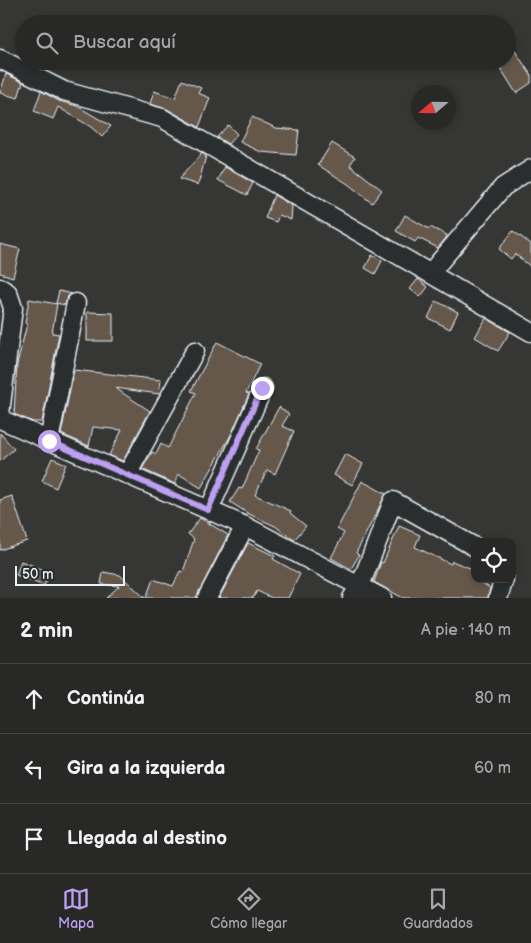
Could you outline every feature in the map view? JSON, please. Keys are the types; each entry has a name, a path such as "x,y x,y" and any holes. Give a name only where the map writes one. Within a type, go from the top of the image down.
{"street":[{"path":"0,59 15,66"},
{"path":"22,70 64,91 162,118 432,272 531,332"},
{"path":"432,272 503,187 531,169"},
{"path":"0,288 8,293 14,308 0,413"},
{"path":"49,441 76,303"},
{"path":"128,473 195,351"},
{"path":"208,510 262,388"},
{"path":"0,419 128,473 245,526 356,592 382,598"},
{"path":"356,592 393,501 471,545"},
{"path":"207,598 245,526"},
{"path":"498,598 503,583"}],"building":[{"path":"516,52 531,75 531,83 516,93 502,70 516,70"},
{"path":"6,74 23,82 18,98 0,93"},
{"path":"182,80 201,88 198,93 210,98 199,127 167,109 150,104 154,91 175,98"},
{"path":"41,91 59,101 77,106 111,126 102,137 91,127 58,107 53,119 34,111"},
{"path":"252,117 276,128 299,130 296,155 261,152 240,142"},
{"path":"228,125 237,134 228,144 217,137"},
{"path":"332,143 355,157 350,165 382,190 372,203 348,184 318,165"},
{"path":"202,153 206,156 198,185 179,179"},
{"path":"225,167 253,183 247,195 218,180"},
{"path":"274,195 292,206 291,220 279,215 276,222 265,218"},
{"path":"405,215 429,229 430,227 447,235 446,238 438,248 418,238 415,242 396,231"},
{"path":"513,231 531,244 531,267 515,254 511,259 499,249"},
{"path":"0,244 20,249 13,277 0,273"},
{"path":"372,255 382,261 375,274 365,268"},
{"path":"418,279 428,287 420,297 410,289"},
{"path":"59,291 72,294 68,296 65,305 56,303"},
{"path":"29,299 57,304 52,333 59,334 42,422 33,422 14,414 17,364 27,324 25,323"},
{"path":"436,301 458,312 450,329 428,318"},
{"path":"87,312 113,313 113,341 87,341"},
{"path":"486,318 510,332 498,351 475,337"},
{"path":"217,342 260,364 246,393 249,394 232,433 201,488 179,474 175,484 142,469 152,452 156,454 161,444 168,448 196,393 191,391"},
{"path":"74,370 161,380 159,394 115,388 150,411 123,461 109,455 122,430 93,427 89,446 61,434"},
{"path":"279,407 289,414 282,426 294,431 275,474 267,470 255,495 291,511 290,513 306,526 294,540 275,526 249,514 230,502 239,488 242,489 259,450 256,449"},
{"path":"0,433 14,449 0,461"},
{"path":"345,454 363,464 352,485 334,475"},
{"path":"52,458 66,464 56,488 42,481"},
{"path":"362,481 386,494 356,553 359,555 351,569 331,558 344,533 337,529"},
{"path":"12,496 27,541 0,550 0,500"},
{"path":"200,518 228,535 196,598 146,598 153,579 173,586 180,571 183,572 194,539 188,534"},
{"path":"399,526 420,535 415,547 451,564 452,561 471,568 471,583 482,583 490,588 488,598 403,598 374,582 381,562 383,563"},
{"path":"248,543 275,556 273,559 300,574 288,598 272,598 257,591 253,598 219,598"},
{"path":"21,561 50,572 44,586 16,575"},
{"path":"103,572 120,575 145,598 106,598 119,586 101,584"}],"route":[{"path":"49,441 128,473 208,510 262,388"}]}
